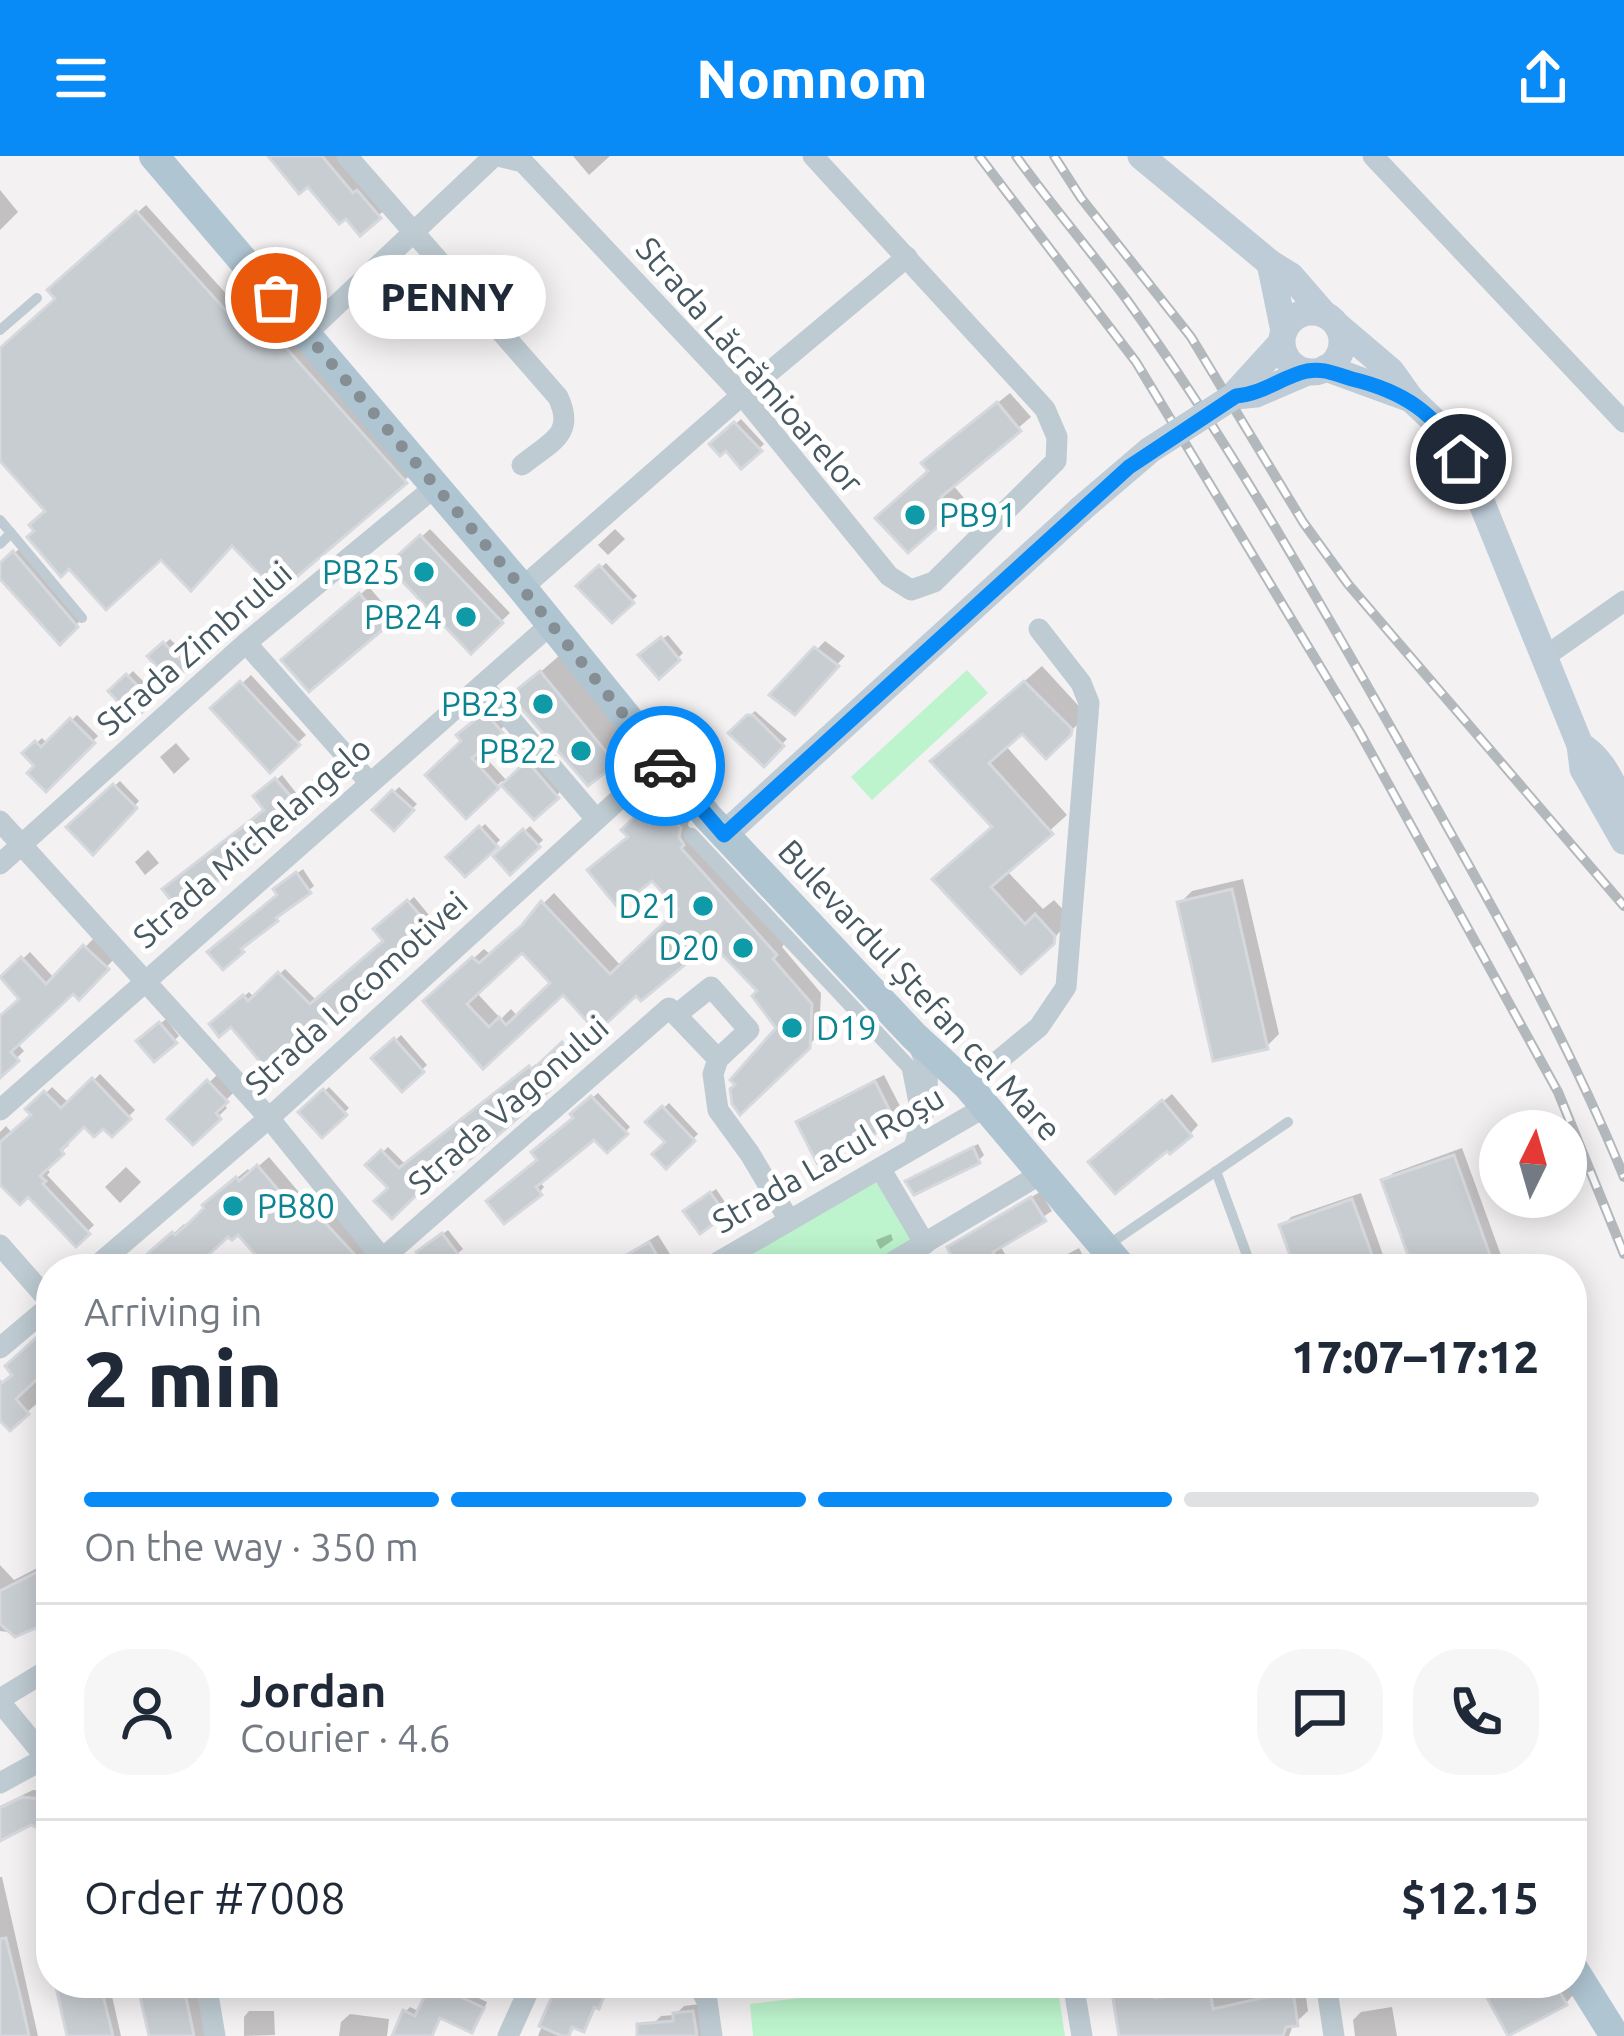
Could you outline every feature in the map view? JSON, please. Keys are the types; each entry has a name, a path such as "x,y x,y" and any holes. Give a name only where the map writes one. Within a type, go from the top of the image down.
{"main road":[{"name":"Bulevardul Ștefan cel Mare","path":"154,156 522,588 724,835 976,1096 1111,1254"},
{"path":"1141,156 1291,276 1342,335 1340,354 1317,370 1256,394 1234,397"},
{"path":"1270,263 1289,362 1411,399"},
{"path":"724,835 1081,509 1150,450 1234,397 1295,316 1305,312 1331,320 1390,370 1411,399 1448,434 1474,484 1580,745 1583,769 1620,821"},
{"path":"1580,745 1609,774 1620,821"},
{"path":"1587,1991 1615,2036"}],"street":[{"path":"347,156 558,397 568,417 565,429 522,465"},
{"path":"307,333 496,156"},
{"name":"Strada Lăcrămioarelor","path":"496,156 523,162 742,394 889,576 911,590 934,582 1056,461 1057,437 1045,410 907,257"},
{"path":"522,588 742,394 907,257 813,156"},
{"path":"1372,156 1624,422"},
{"name":"Strada Zimbrului","path":"0,864 246,643 436,486"},
{"path":"1543,658 1624,602"},
{"name":"Strada Michelangelo","path":"0,1110 550,625"},
{"name":"Strada Lacul Roșu","path":"731,1254 880,1168 915,1133 976,1096 1039,1027 1066,987 1089,703 1081,683 1040,629"},
{"path":"246,643 370,783"},
{"path":"482,685 596,819"},
{"name":"Strada Locomotivei","path":"109,1254 268,1118 661,760"},
{"path":"0,821 268,1118 379,1254"},
{"path":"691,835 909,1066 918,1100 915,1133"},
{"name":"Strada Vagonului","path":"398,1254 669,1008 676,1015 711,987 749,1030 718,1059 713,1074 718,1110 788,1220"},
{"path":"676,1015 718,1059"},
{"path":"914,1036 929,1075 915,1133"},
{"path":"880,1168 925,1244"},
{"path":"907,1254 1044,1172"},
{"path":"0,1245 36,1287"},
{"path":"0,1348 36,1317"},
{"path":"36,1677 0,1700 36,1743"},
{"path":"0,1784 36,1766"},
{"path":"209,1998 215,2036"},
{"path":"508,2036 525,1998"},
{"path":"705,1998 712,2036"},
{"path":"1076,1998 1082,2036"},
{"path":"1328,1998 1334,2036"}],"lane":[{"path":"0,330 37,298"},
{"path":"0,520 82,618"},
{"path":"0,544 11,533"},
{"path":"1119,1254 1216,1172 1288,1122"},
{"path":"1216,1172 1246,1254"}],"green space":[{"path":"967,670 988,693 872,800 851,777"},
{"path":"880,1168 925,1244 908,1254 734,1254"},
{"path":"802,1998 1059,1998 1065,2036 753,2036 750,2004"}],"building":[{"path":"268,156 322,156 381,218 360,236 346,219 339,224 308,187 299,194"},
{"path":"136,211 238,324 253,311 407,483 293,580 289,575 274,589 232,546 191,591 161,560 106,610 69,569 61,577 27,537 34,531 29,525 45,511 0,461 0,348 55,299 47,290"},
{"path":"997,402 1021,431 941,497 954,512 908,553 875,518 928,471 921,463"},
{"path":"734,422 762,451 741,469 726,451 720,456 709,444"},
{"path":"420,535 503,623 471,654 387,565"},
{"path":"13,551 78,627 60,645 0,579 0,563"},
{"path":"599,565 634,603 612,623 576,586"},
{"path":"359,593 387,626 309,692 281,660"},
{"path":"661,637 680,660 659,679 638,655"},
{"path":"163,642 188,667 172,683 147,656"},
{"path":"814,647 839,666 795,715 769,695"},
{"path":"540,671 616,764 588,786 510,695"},
{"path":"126,674 153,701 135,719 108,691"},
{"path":"240,681 300,745 270,773 210,708"},
{"path":"1024,681 1072,729 1046,759 1022,734 989,763 1053,834 991,887 1025,924 1035,914 1055,936 1054,944 1021,974 932,879 992,827 930,761"},
{"path":"485,712 503,733 472,758 499,788 466,819 425,775 461,741 456,735"},
{"path":"753,715 784,746 764,767 728,733"},
{"path":"70,718 95,743 46,792 27,773 34,766 22,753 35,741 41,747"},
{"path":"527,761 559,798 534,820 501,785"},
{"path":"275,778 299,806 182,914 162,889 264,810 253,796"},
{"path":"113,784 137,808 93,855 66,827"},
{"path":"392,790 414,810 394,831 372,810"},
{"path":"654,799 681,828 681,848 777,955 773,959 812,1004 810,1048 740,1115 732,1104 730,1089 735,1085 730,1080 776,1028 752,996 757,991 711,943 641,1001 636,996 597,1032 563,995 483,1069 423,1001 472,957 479,963 541,901 610,974 678,909 652,881 618,908 587,870 628,837 621,830","holes":["522,953 550,983 506,1025 499,1017 489,1027 467,1004"]},
{"path":"479,826 498,847 465,877 446,857"},
{"path":"523,829 540,847 510,875 493,856"},
{"path":"296,872 311,893 276,918 223,970 207,952 277,895 273,889"},
{"path":"1232,889 1268,1049 1213,1061 1177,902"},
{"path":"407,900 431,928 273,1077 231,1027 219,1037 209,1024 243,995 248,1001 278,972 310,1004 383,941 373,929"},
{"path":"83,945 109,969 79,1000 73,994 11,1052 19,1061 0,1078 0,1016 19,999 0,977 21,957 46,984"},
{"path":"159,1022 177,1043 154,1062 136,1041"},
{"path":"394,1038 424,1072 402,1092 371,1058"},
{"path":"562,1042 577,1059 546,1087 550,1090 474,1156 433,1186 430,1182 392,1219 374,1201 388,1188 365,1165 381,1150 399,1168 529,1066 532,1070"},
{"path":"92,1078 131,1119 112,1137 103,1129 94,1137 84,1127 40,1176 90,1234 76,1247 28,1197 20,1205 0,1185 0,1142 31,1115 25,1109 44,1091 61,1108"},
{"path":"207,1080 228,1102 216,1113 221,1119 193,1145 167,1119"},
{"path":"875,1081 896,1123 817,1163 796,1122"},
{"path":"323,1089 347,1115 322,1138 298,1112"},
{"path":"591,1096 628,1134 607,1153 594,1140 536,1187 542,1195 504,1224 486,1201 537,1160 531,1152 573,1118 570,1114"},
{"path":"1162,1100 1192,1136 1115,1194 1088,1162"},
{"path":"662,1106 695,1141 666,1169 652,1154 665,1142 645,1122"},
{"path":"973,1147 980,1163 914,1195 905,1181"},
{"path":"1454,1155 1490,1254 1408,1254 1381,1180"},
{"path":"257,1165 297,1212 307,1203 354,1254 255,1254 238,1235 232,1240 228,1237 209,1254 147,1254 172,1232 175,1235 236,1177 239,1181"},
{"path":"710,1192 726,1215 700,1234 683,1211"},
{"path":"1031,1197 1046,1221 994,1254 950,1254 947,1247"},
{"path":"1352,1199 1372,1254 1290,1254 1279,1225"},
{"path":"442,1233 458,1254 417,1254"},
{"path":"649,1242 656,1254 628,1254"},
{"path":"36,1338 36,1380 16,1399 29,1414 10,1431 0,1421 0,1381 12,1375 5,1366"},
{"path":"36,1573 36,1628 15,1637 0,1624 0,1591"},
{"path":"22,1797 36,1798 36,1827 31,1825 0,1841 0,1808"},
{"path":"6,1938 29,2036 0,2036 0,1939"},
{"path":"58,1998 104,1998 113,2036 67,2036"},
{"path":"140,1998 186,1998 194,2036 149,2036"},
{"path":"424,1998 463,1998 484,2008 472,2033 440,2018 432,2036 392,2036 403,2010 415,2016"},
{"path":"551,1998 603,1998 599,2009 594,2007 584,2032 572,2027 569,2036 562,2036 539,2026"},
{"path":"1113,1998 1211,1998 1213,2009 1262,1998 1294,1998 1298,2026 1286,2027 1283,2036 1119,2036"},
{"path":"1487,1998 1563,1998 1567,2005 1508,2036"},
{"path":"693,2011 697,2036 637,2036 637,2024 673,2021 673,2013"}],"railway":[{"path":"979,156 1136,362 1359,731 1558,1092 1624,1254"},
{"path":"1016,156 1163,352 1266,513 1516,952 1624,1177"},
{"path":"1054,156 1081,198 1191,337 1303,522 1348,584 1624,906"}],"way so far":[{"path":"276,298 522,588 665,766"}],"place":[{"name":"PENNY","path":"276,298"},
{"name":"PB91","path":"915,515"},
{"name":"PB25","path":"424,572"},
{"name":"PB24","path":"466,617"},
{"name":"PB23","path":"543,704"},
{"name":"PB22","path":"581,751"},
{"name":"D21","path":"703,906"},
{"name":"D20","path":"743,948"},
{"name":"D19","path":"792,1028"},
{"name":"PB80","path":"233,1206"}],"route":[{"path":"665,766 724,835 1129,467 1236,396 1256,394 1307,371 1326,368 1411,399 1448,434 1461,459"}]}
